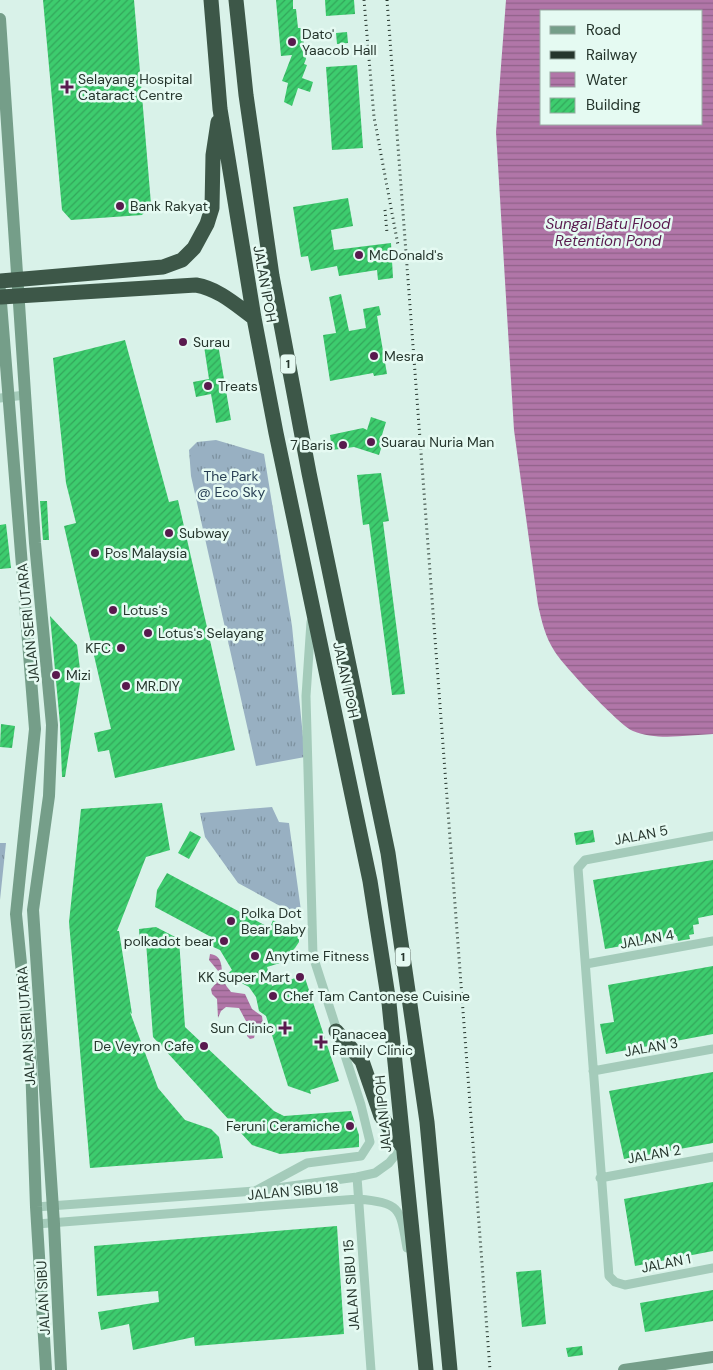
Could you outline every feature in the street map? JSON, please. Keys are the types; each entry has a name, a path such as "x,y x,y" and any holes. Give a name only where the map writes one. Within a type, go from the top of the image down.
{"highway":[{"name":"JALAN IPOH","path":"211,0 220,109 254,318 276,434 370,881 389,1003 425,1365"},
{"name":"JALAN IPOH","path":"236,0 246,94 272,276 308,472 388,853 427,1122 450,1370"},
{"path":"0,281 163,267 182,260 194,248 212,208 213,154 220,109"},
{"path":"0,297 196,285 208,287 219,293 254,318"},
{"path":"336,1031 362,1061 380,1116 402,1147"}],"street":[{"name":"JALAN SERI UTARA","path":"0,19 35,543 52,732 49,796 33,910 54,1224"},
{"name":"JALAN SERI UTARA","path":"0,290 4,397 35,729 16,914 30,1063 37,1224"},
{"path":"4,397 25,395"},
{"path":"255,1190 307,1163 361,1156 369,1146 371,1137 312,956 306,696 312,598"},
{"name":"JALAN 5","path":"586,964 578,868 585,860 713,836"},
{"name":"JALAN 4","path":"586,964 713,941"},
{"path":"586,964 600,1178"},
{"name":"JALAN 3","path":"593,1071 713,1050"},
{"name":"JALAN SIBU 18","path":"36,1207 255,1190 357,1177 375,1174 389,1163 402,1147"},
{"name":"JALAN 2","path":"600,1178 713,1157"},
{"name":"JALAN SIBU 15","path":"357,1177 370,1370"},
{"name":"JALAN 1","path":"600,1178 609,1276 615,1282 625,1285 713,1268"},
{"name":"JALAN SIBU 18","path":"37,1224 358,1199 389,1203 396,1208 402,1219 425,1365"},
{"name":"JALAN SIBU","path":"37,1224 46,1370"},
{"name":"JALAN SIBU","path":"54,1224 61,1370"},
{"path":"624,1370 713,1357"}],"green space":[{"name":"The Park @ Eco Sky","path":"216,440 264,454 292,626 305,757 256,766 191,476 189,450 197,442"},
{"path":"272,807 279,822 289,823 302,918 238,883 205,837 200,813"},
{"path":"0,843 6,843 0,900"}],"water":[{"name":"Sungai Batu Flood Retention Pond","path":"506,0 713,0 713,734 662,737 633,731 626,727 605,707 555,652 546,635 538,605 514,430 496,132"},
{"path":"210,954 215,955 220,961 223,977 231,992 245,994 252,1009 262,1016 263,1024 257,1026 254,1038 250,1039 247,1036 247,1023 239,1008 226,1007 221,1011 218,1018 217,999 212,994 211,989 216,983 219,972 209,960"}],"building":[{"path":"43,0 134,0 151,204 142,215 71,220 62,210"},
{"path":"276,0 293,0 293,9 296,9 298,28 302,28 306,59 304,64 307,65 302,78 313,82 310,92 298,88 292,106 284,102 288,83 282,81 292,55 281,56"},
{"path":"325,0 354,0 355,14 326,16"},
{"path":"347,32 348,43 337,44 336,33"},
{"path":"357,65 363,148 332,150 326,67"},
{"path":"348,198 353,226 331,230 334,250 391,243 393,278 378,280 377,270 339,276 337,266 311,271 308,256 301,257 293,207"},
{"path":"341,294 349,331 366,328 363,309 379,306 381,315 377,316 387,374 374,376 373,373 330,381 323,335 336,333 329,297"},
{"name":"Lotus's Selayang","path":"125,340 169,502 178,500 235,750 115,778 109,750 98,752 94,733 111,729 64,526 76,523 66,483 53,358"},
{"path":"218,344 231,420 216,423 211,394 196,397 193,382 209,379 204,346"},
{"path":"371,417 386,422 382,435 385,436 379,455 354,447 332,450 330,435 363,428 367,430"},
{"path":"381,473 389,521 383,522 405,694 392,695 369,524 363,525 357,475"},
{"path":"40,501 47,501 49,540 43,540"},
{"path":"6,524 11,568 0,569 0,525"},
{"path":"50,616 77,645 81,677 65,777 62,777 60,724"},
{"path":"1,724 15,726 12,748 0,747"},
{"path":"162,803 170,850 146,857 117,931 119,931 132,1014 130,1012 158,1088 185,1120 211,1129 219,1137 223,1158 90,1168 69,922 81,809"},
{"path":"593,830 595,842 576,845 574,833"},
{"path":"190,831 201,837 189,859 178,853"},
{"path":"713,860 713,915 698,918 699,924 693,925 694,934 689,935 690,939 678,941 677,936 605,949 593,880"},
{"path":"167,873 270,928 273,920 299,936 299,942 295,948 280,963 267,967 272,986 304,975 339,1081 310,1090 311,1094 288,1086 266,1016 259,1011 256,997 249,987 226,975 232,970 220,950 209,945 213,938 155,907 157,890"},
{"path":"156,927 179,939 185,1027 274,1111 284,1116 351,1111 359,1135 359,1147 280,1154 252,1145 153,1037 146,942 140,943 139,929"},
{"path":"713,966 713,1034 606,1054 600,1024 614,1022 608,985"},
{"path":"713,1072 713,1143 624,1159 609,1091"},
{"path":"713,1182 713,1251 635,1266 624,1199"},
{"path":"337,1226 344,1334 195,1346 194,1337 133,1350 129,1324 101,1330 98,1312 159,1302 158,1291 97,1296 94,1246"},
{"path":"541,1270 546,1324 522,1327 516,1272"},
{"path":"713,1290 713,1321 645,1332 640,1303"},
{"path":"582,1346 583,1355 568,1357 566,1348"}],"railway":[{"path":"364,0 374,117 398,245"},
{"path":"387,0 490,1370"},
{"path":"385,210 387,233"}],"place":[{"name":"Dato' Yaacob Hall","path":"292,42"},
{"name":"Selayang Hospital Cataract Centre","path":"67,87"},
{"name":"Bank Rakyat","path":"120,206"},
{"name":"McDonald's","path":"359,255"},
{"name":"Surau","path":"183,342"},
{"name":"Mesra","path":"374,356"},
{"name":"Treats","path":"208,386"},
{"name":"Suarau Nuria Man","path":"371,442"},
{"name":"7 Baris","path":"343,445"},
{"name":"Subway","path":"169,533"},
{"name":"Pos Malaysia","path":"95,553"},
{"name":"Lotus's","path":"113,610"},
{"name":"Lotus's Selayang","path":"148,633"},
{"name":"KFC","path":"121,648"},
{"name":"Mizi","path":"56,675"},
{"name":"MR.DIY","path":"126,686"},
{"name":"Polka Dot Bear Baby","path":"231,921"},
{"name":"polkadot bear","path":"224,941"},
{"name":"Anytime Fitness","path":"255,956"},
{"name":"KK Super Mart","path":"300,977"},
{"name":"Chef Tam Cantonese Cuisine","path":"273,996"},
{"name":"Sun Clinic","path":"285,1028"},
{"name":"Panacea Family Clinic","path":"321,1042"},
{"name":"De Veyron Cafe","path":"204,1046"},
{"name":"Feruni Ceramiche","path":"350,1126"}]}
